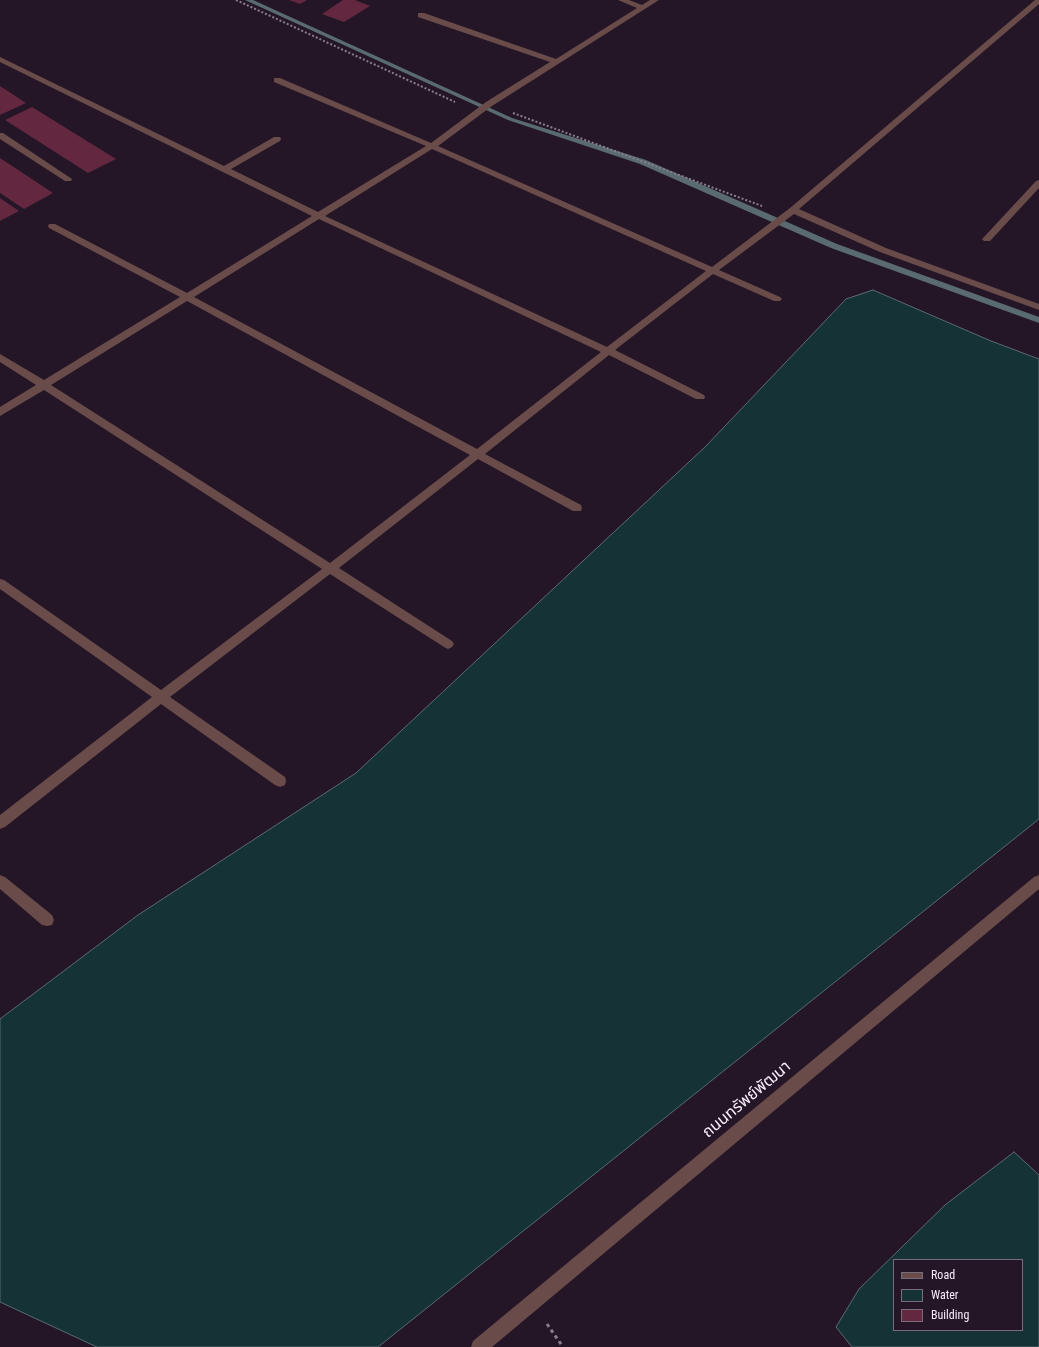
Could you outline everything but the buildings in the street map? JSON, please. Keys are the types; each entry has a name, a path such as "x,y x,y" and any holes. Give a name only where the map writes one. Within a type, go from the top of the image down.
{"street":[{"path":"622,0 643,8"},
{"path":"0,412 432,146 489,104 655,0"},
{"path":"0,823 162,697 387,526 608,351 787,214 1038,0"},
{"path":"421,15 556,62"},
{"path":"0,59 319,216 608,351 700,397"},
{"path":"277,80 432,146 777,298"},
{"path":"0,134 68,179"},
{"path":"225,169 277,139"},
{"path":"987,239 1039,183"},
{"path":"787,214 1039,307"},
{"path":"52,226 478,453 577,508"},
{"path":"0,357 448,644"},
{"path":"0,583 280,781"},
{"path":"0,881 47,920"},
{"name":"ถนนทรัพย์พัฒนา","path":"479,1347 1039,881"}],"path":[{"path":"236,0 477,112"},
{"path":"489,104 787,214"}],"water":[{"path":"873,290 991,341 1039,359 1039,819 378,1347 97,1347 0,1302 0,1019 138,915 356,773 705,447 846,299"},
{"path":"1014,1152 1039,1175 1039,1347 852,1347 836,1327 859,1289 945,1205"}],"waterway":[{"path":"248,0 510,119 643,162 834,246 1039,320"}]}
